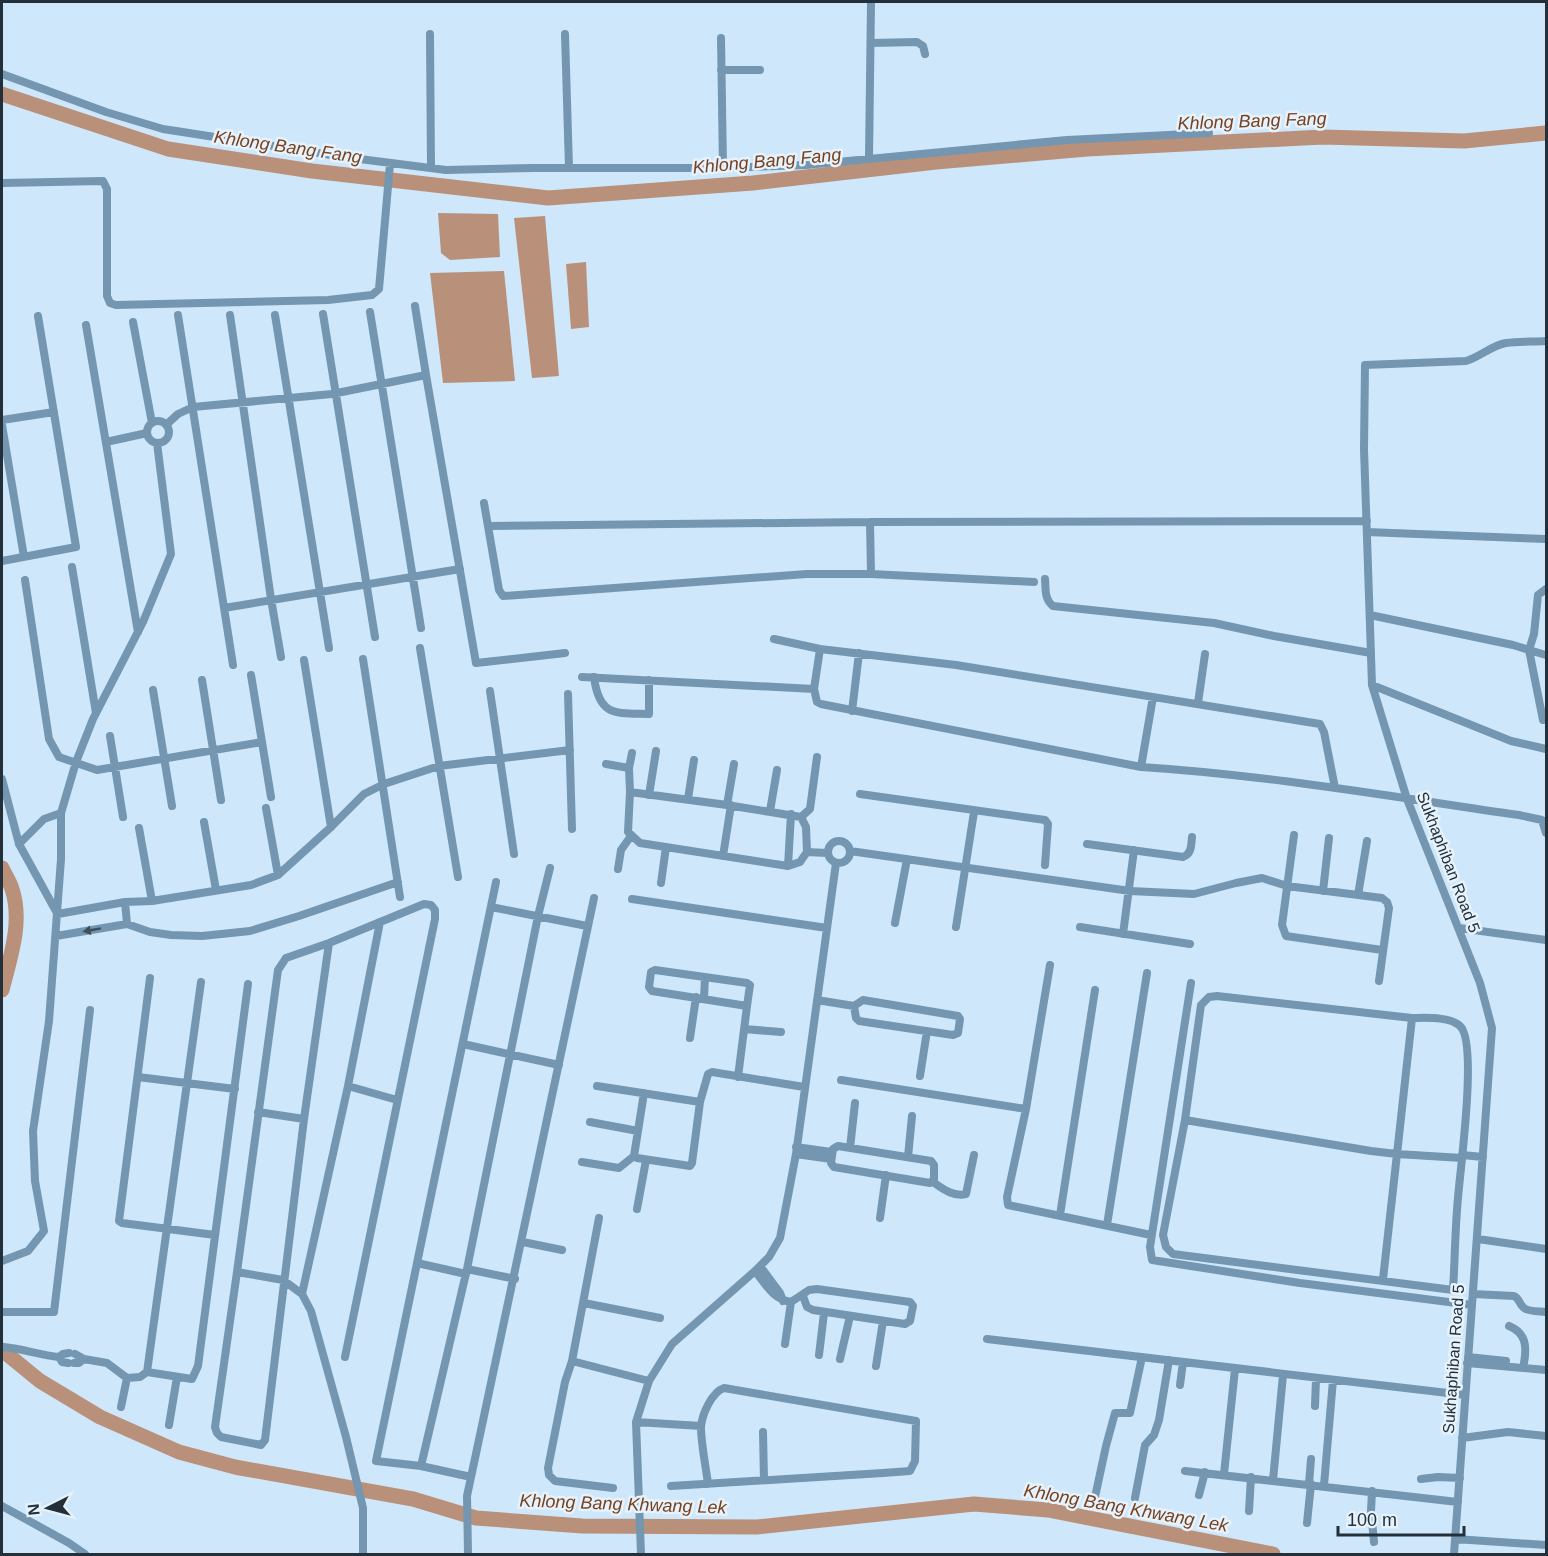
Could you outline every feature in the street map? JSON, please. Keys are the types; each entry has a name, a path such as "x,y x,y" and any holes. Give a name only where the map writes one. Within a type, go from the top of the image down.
{"street":[{"path":"869,158 871,2"},
{"path":"430,34 431,168"},
{"path":"565,34 569,168"},
{"path":"721,38 723,168"},
{"path":"871,43 917,42 923,46 925,54"},
{"path":"721,70 760,70"},
{"path":"2,74 106,112 163,129 390,164 458,170 723,168 806,165 1067,140 1209,133"},
{"path":"2,183 103,181 107,189 107,296 110,303 116,305 328,300 372,295 379,288 390,164"},
{"path":"415,306 476,663 565,653"},
{"path":"370,312 421,628"},
{"path":"323,314 375,637"},
{"path":"178,315 232,665"},
{"path":"230,315 281,657"},
{"path":"276,315 329,648"},
{"path":"2,561 76,547 38,316"},
{"path":"133,322 152,423"},
{"path":"86,325 138,633"},
{"name":"Sukhaphiban Road 5","path":"1454,1554 1492,1028 1480,984 1407,799 1372,685 1364,449 1365,365 1466,361 1506,343 1546,341"},
{"path":"166,424 178,414 193,407 336,393 426,375"},
{"path":"2,420 54,412"},
{"path":"158,421 166,424 169,435 164,441 157,443 150,440 147,434 148,427 152,423 158,421"},
{"path":"2,425 24,557"},
{"path":"106,442 147,434"},
{"path":"2,1261 28,1251 44,1231 35,1181 33,1131 49,1021 62,859 61,813 76,762 96,714 138,633 171,554 157,443"},
{"path":"484,503 499,590 503,596 759,577 871,574 1034,582"},
{"path":"489,526 870,522 1366,521"},
{"path":"870,522 871,574"},
{"path":"1367,532 1546,539"},
{"path":"72,567 96,714"},
{"path":"224,608 460,569"},
{"path":"1045,579 1046,597 1053,606 1214,623 1371,653"},
{"path":"25,580 49,739 59,757 97,770 262,742"},
{"path":"1543,720 1529,650 1534,634 1538,596 1546,589"},
{"path":"1370,615 1513,645 1546,655"},
{"path":"774,639 820,649 956,665 1320,724 1324,732 1335,788"},
{"path":"420,648 458,877"},
{"path":"820,649 814,689 817,702 821,704 1141,767 1190,770 1335,788 1544,820 1546,833"},
{"path":"852,711 859,653"},
{"path":"1198,703 1205,654"},
{"path":"363,659 400,897"},
{"path":"304,660 331,827"},
{"path":"251,675 271,797"},
{"path":"582,677 814,689"},
{"path":"594,677 601,700 607,709 614,713 649,714 649,680"},
{"path":"202,680 221,800"},
{"path":"1372,685 1511,741 1546,749"},
{"path":"153,690 172,806"},
{"path":"490,691 514,854"},
{"path":"568,694 572,829"},
{"path":"1141,767 1153,697"},
{"path":"110,736 123,817"},
{"path":"58,914 125,902 152,901 251,885 278,875 364,794 384,784 439,766 570,750"},
{"path":"649,795 656,751"},
{"path":"630,792 801,817 806,827 807,852 800,862 788,866 640,843 631,836 627,825 630,792 629,768 632,753"},
{"path":"801,817 810,809 817,757"},
{"path":"688,800 694,760"},
{"path":"606,764 629,768"},
{"path":"723,856 734,764"},
{"path":"770,811 777,770"},
{"path":"2,779 20,844 58,914"},
{"path":"860,794 1046,821 1048,824 1045,865"},
{"path":"266,808 278,875"},
{"path":"956,927 974,812"},
{"path":"20,844 44,819 61,813"},
{"path":"788,866 791,814"},
{"path":"204,822 216,890"},
{"path":"139,828 152,901"},
{"path":"618,869 621,850 631,836"},
{"path":"1294,836 1282,925 1286,936 1382,950"},
{"path":"1087,844 1183,857 1190,851 1192,837"},
{"path":"1323,891 1329,838"},
{"path":"850,851 845,861 836,863 829,858 827,853 830,844 837,840 844,842 850,851 1130,891 1194,894 1262,878 1287,886 1382,898 1387,902 1389,908 1379,981"},
{"path":"1358,895 1367,841"},
{"path":"661,883 666,848"},
{"path":"1123,934 1134,850"},
{"path":"807,852 827,853"},
{"path":"895,923 907,859"},
{"path":"640,1554 636,1422 649,1381 672,1344 770,1257 780,1238 796,1151 836,863"},
{"path":"421,1466 466,1271 538,916 550,868"},
{"path":"56,936 127,924 150,932 171,935 202,936 250,931 398,882"},
{"path":"471,1477 421,1466 376,1461 496,882"},
{"path":"468,1554 468,1496 471,1477 515,1279 594,898"},
{"path":"632,899 827,928"},
{"path":"125,902 127,924"},
{"path":"328,943 265,1440 261,1445 254,1444 221,1437 217,1433 215,1427 278,970 286,958 424,904 431,905 435,910 433,930 345,1357"},
{"path":"491,907 587,926"},
{"path":"303,1294 348,1086 380,922"},
{"path":"1080,927 1190,944"},
{"path":"1459,928 1546,940"},
{"path":"1050,965 1026,1109 1007,1197 1008,1205 1151,1235"},
{"path":"738,1077 747,1006 749,984 656,970 651,972 649,987 652,991 747,1006"},
{"path":"1107,1225 1147,973"},
{"path":"690,1038 705,977"},
{"path":"150,978 119,1218 122,1223 215,1235"},
{"path":"147,1372 201,982"},
{"path":"1191,983 1151,1235 1150,1257 1154,1261 1300,1283 1472,1305"},
{"path":"2,1347 16,1348 38,1355 59,1357 63,1354 71,1358 107,1363 126,1378 140,1377 147,1372 192,1379 194,1377 198,1366 248,984"},
{"path":"1060,1215 1095,990"},
{"path":"1209,996 1412,1018 1440,1018 1460,1025 1466,1036 1468,1068 1453,1290 1383,1279 1173,1254 1166,1247 1163,1235 1185,1120 1201,1005 1209,996"},
{"path":"817,1000 854,1006 862,1000 960,1017 956,1035 859,1021 856,1018 854,1006"},
{"path":"2,1312 54,1312 90,1010"},
{"path":"1383,1279 1412,1018"},
{"path":"744,1029 781,1032"},
{"path":"920,1076 927,1031"},
{"path":"463,1044 558,1065"},
{"path":"634,1156 687,1166 692,1163 700,1102 708,1074 712,1072 804,1087"},
{"path":"138,1077 235,1089"},
{"path":"841,1080 1026,1109"},
{"path":"348,1086 397,1100"},
{"path":"597,1086 700,1102"},
{"path":"582,1162 619,1167 634,1156 644,1093"},
{"path":"850,1148 855,1103"},
{"path":"258,1112 304,1119"},
{"path":"908,1157 912,1116"},
{"path":"1185,1120 1371,1151 1483,1157"},
{"path":"590,1122 638,1131"},
{"path":"933,1182 933,1163 850,1148 835,1147 831,1156 834,1167 933,1182 948,1192 961,1195 966,1194 974,1155"},
{"path":"796,1151 831,1156"},
{"path":"637,1209 646,1160"},
{"path":"880,1218 885,1175"},
{"path":"599,1218 584,1304 548,1468 549,1475 555,1481 613,1488"},
{"path":"1478,1239 1546,1250"},
{"path":"522,1242 561,1250"},
{"path":"417,1263 515,1279"},
{"path":"758,1268 774,1296 787,1302 803,1296 809,1290 817,1289 913,1304 908,1323 824,1313 807,1307 803,1296"},
{"path":"237,1272 284,1280 303,1294 311,1311 355,1470 363,1508 363,1554"},
{"path":"1473,1294 1514,1296 1526,1309 1546,1312"},
{"path":"785,1344 787,1302"},
{"path":"584,1304 660,1318"},
{"path":"819,1355 824,1313"},
{"path":"840,1359 850,1316"},
{"path":"876,1366 883,1321"},
{"path":"1509,1326 1522,1334 1526,1346 1524,1363"},
{"path":"987,1339 1465,1395"},
{"path":"1095,1497 1115,1413 1130,1413 1142,1357"},
{"path":"1135,1498 1144,1445 1154,1435 1159,1420 1168,1360"},
{"path":"1468,1360 1546,1365"},
{"path":"1468,1360 1546,1370"},
{"path":"572,1361 649,1381"},
{"path":"1180,1385 1183,1362"},
{"path":"1224,1474 1235,1368"},
{"path":"1274,1480 1283,1375"},
{"path":"169,1425 177,1377"},
{"path":"121,1407 126,1378"},
{"path":"1315,1406 1317,1378"},
{"path":"1324,1485 1333,1380"},
{"path":"671,1486 708,1484 910,1471 915,1461 916,1420 724,1388 717,1390 712,1396 701,1426 708,1484"},
{"path":"636,1422 701,1426"},
{"path":"763,1432 764,1480"},
{"path":"1462,1438 1502,1432 1546,1436"},
{"path":"1308,1523 1311,1459"},
{"path":"1185,1471 1458,1502"},
{"path":"1199,1495 1204,1472"},
{"path":"1249,1511 1251,1477"},
{"path":"1421,1479 1460,1478"},
{"path":"1372,1491 1374,1542"},
{"path":"2,1506 85,1554"},
{"path":"1455,1539 1546,1545"}],"shaded area":[{"path":"438,213 498,214 500,257 450,260 441,253"},
{"path":"545,216 559,376 532,378 514,218"},
{"path":"586,262 589,327 571,329 566,264"},
{"path":"504,271 515,381 443,383 430,273"}],"waterway":[{"name":"Khlong Bang Fang","path":"2,94 168,149 312,171 548,198 753,183 936,162 1087,149 1323,137 1464,141 1546,133"},
{"name":"Khlong Bang Khwang Lek","path":"2,868 12,889 16,914 12,953 2,990"},
{"name":"Khlong Bang Khwang Lek","path":"2,1350 40,1381 100,1417 179,1452 235,1467 413,1499 476,1518 582,1526 757,1527 974,1504 1048,1510 1273,1554"},
{"name":"Khlong Bang Khwang Lek","path":"2,1353 6,1354"}]}
